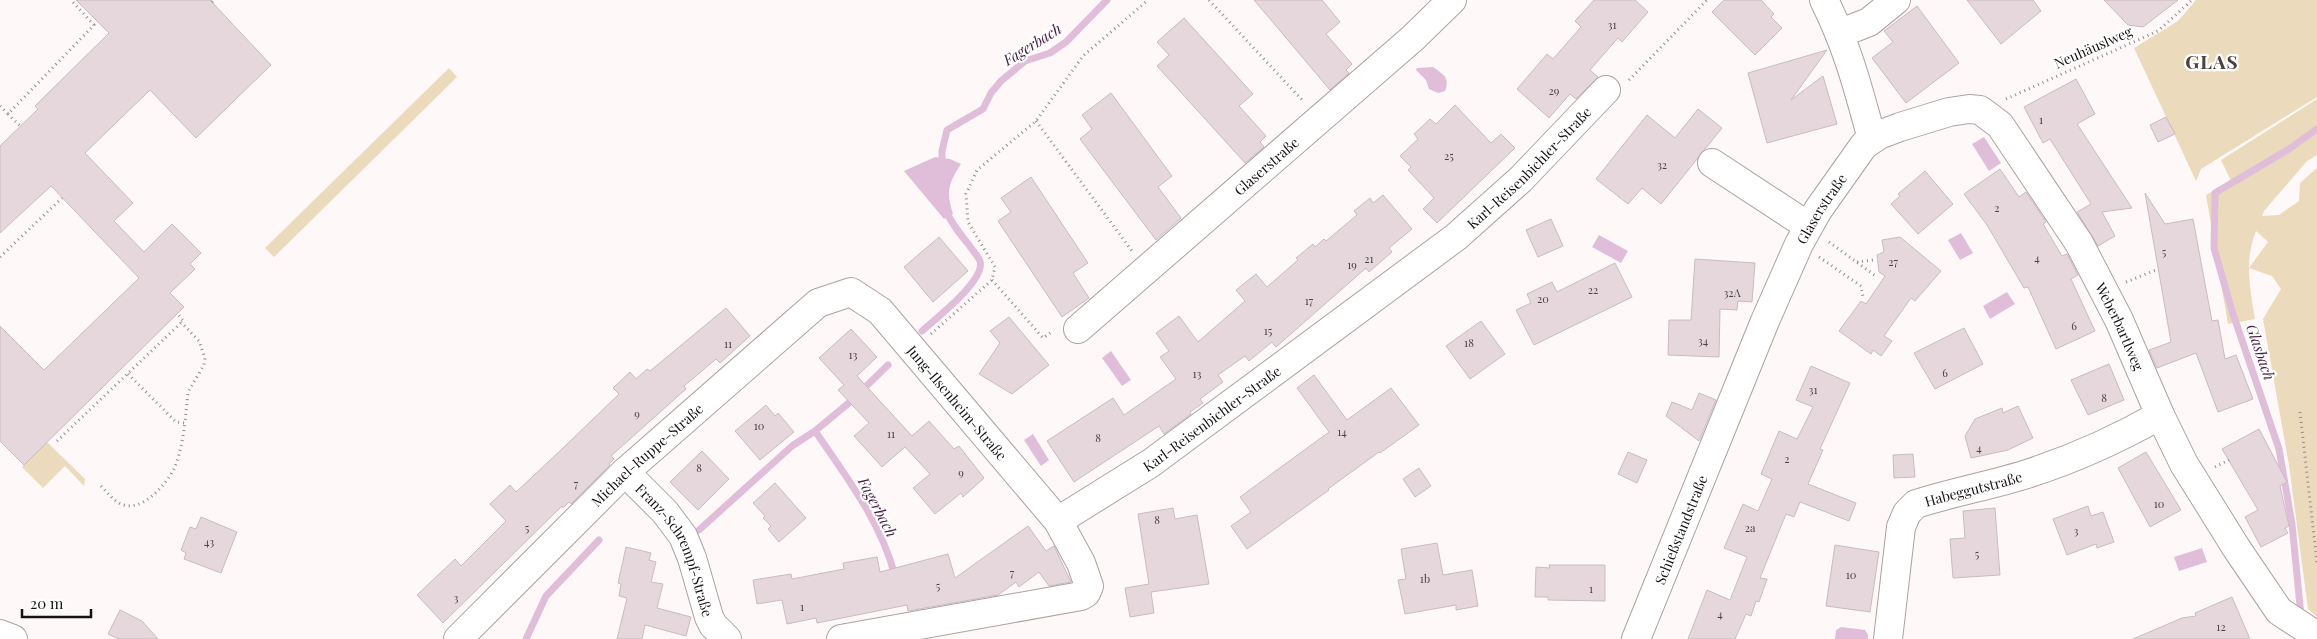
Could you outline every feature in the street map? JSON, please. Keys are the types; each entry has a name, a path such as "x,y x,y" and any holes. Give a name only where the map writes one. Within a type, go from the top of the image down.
{"street":[{"name":"Glaserstraße","path":"1078,330 1413,38 1452,0"},
{"path":"1824,0 1840,33 1855,76 1872,139"},
{"path":"1840,33 1869,22 1896,0"},
{"name":"Karl-Reisenbichler-Straße","path":"1058,521 1151,463 1456,237 1617,86"},
{"name":"Weberbartlweg","path":"1872,139 1924,118 1969,109 1980,110 2000,124 2079,243 2119,320 2160,415 2184,464 2237,549 2279,610 2317,636"},
{"name":"Glaserstraße","path":"1724,422 1765,320 1816,240 1860,150 1872,139"},
{"path":"1712,163 1816,240"},
{"name":"Jung-Ilsenheim-Straße","path":"852,292 880,311 1058,521"},
{"name":"Michael-Ruppe-Straße","path":"458,639 625,472 818,302 852,292"},
{"name":"Habeggutstraße","path":"1888,639 1901,526 1907,513 1916,504 2028,474 2071,459 2125,435 2160,415"},
{"name":"Schießstandstraße","path":"1636,639 1724,422"},
{"name":"Franz-Schrempf-Straße","path":"625,472 665,512 683,536 692,558 706,608 713,625 723,635"},
{"path":"841,639 1081,596 1086,593 1089,586 1087,576 1070,539 1058,521"},
{"path":"2279,610 2283,639"},
{"path":"0,634 13,639"}],"path":[{"path":"8,114 94,25 71,0"},
{"path":"914,350 992,280 995,267 968,222 966,194 977,170 1036,121 1083,56 1148,0"},
{"path":"1209,0 1320,120"},
{"path":"1617,86 1707,0"},
{"name":"Neuhäuslweg","path":"2005,100 2158,30 2192,0"},
{"path":"0,106 20,126"},
{"path":"1036,121 1146,271"},
{"path":"0,257 62,198"},
{"path":"1816,240 1856,262 1877,277"},
{"path":"1816,240 1861,286 1863,297"},
{"path":"1856,262 1873,260"},
{"path":"2121,284 2156,270"},
{"path":"992,280 1043,338 1068,320 1078,330"},
{"path":"101,486 118,502 125,505 139,504 162,487 174,469 185,423 188,392 204,366 205,358 199,341 182,322 183,320 178,314"},
{"path":"57,442 182,322"},
{"path":"128,374 176,422 185,423"},
{"path":"2300,412 2317,563"}],"shaded area":[{"path":"2196,0 2317,0 2317,97 2201,169 2196,181 2134,48 2178,21"},
{"path":"1433,67 1446,79 1445,91 1438,93 1429,89 1426,80 1416,70 1417,68"},
{"path":"449,68 457,77 274,257 265,248"},
{"path":"2317,99 2317,155 2307,161 2264,211 2262,216 2279,215 2299,201 2300,183 2317,168 2317,617 2308,609 2289,465 2263,319 2281,289 2272,276 2249,268 2255,319 2228,324 2206,195 2231,181 2221,160","holes":["2256,231 2268,242 2249,268 2252,242"]},
{"path":"1984,137 2001,163 1989,171 1972,144"},
{"path":"935,157 950,159 961,164 949,188 949,200 953,214 944,219 904,171"},
{"path":"1961,233 1973,253 1960,260 1948,240"},
{"path":"1599,235 1628,251 1621,263 1592,247"},
{"path":"2007,292 2015,304 1990,319 1983,306"},
{"path":"1111,351 1131,380 1122,386 1102,358"},
{"path":"1033,434 1049,460 1041,466 1024,440"},
{"path":"47,442 85,479 84,486 65,466 43,488 22,467"},
{"path":"2202,548 2207,562 2179,571 2174,557"},
{"path":"1841,627 1865,630 1868,639 1835,639 1836,630"}],"building":[{"path":"76,0 210,0 271,65 196,138 150,90 85,153 133,203 114,221 144,252 172,224 201,253 190,264 195,269 170,293 184,307 24,465 0,441 0,326 44,370 139,278 51,186 0,233 0,146 38,109 35,106 109,33"},
{"path":"1254,0 1322,0 1340,22 1326,34 1352,64 1346,70 1349,73 1330,90"},
{"path":"1594,0 1635,0 1648,12 1622,42 1618,38 1590,70 1598,77 1576,99 1570,94 1549,118 1517,89 1547,54 1553,59 1581,27 1575,21"},
{"path":"1724,0 1761,0 1774,14 1771,17 1782,28 1755,55 1712,12"},
{"path":"1967,0 2033,0 2041,11 2001,44"},
{"path":"2104,0 2178,0 2143,27 2128,25"},
{"path":"1917,6 1959,63 1906,103 1872,58 1893,42 1884,31"},
{"path":"1184,18 1253,94 1239,106 1266,136 1260,142 1264,147 1245,163 1157,66 1169,55 1157,42"},
{"path":"1827,50 1791,100 1823,76 1837,124 1767,143 1748,73"},
{"path":"2076,79 2095,114 2077,124 2132,208 2102,212 2115,236 2098,246 2077,212 2091,204 2050,139 2043,143 2024,107"},
{"path":"1111,93 1172,176 1158,187 1181,218 1156,240 1080,139 1092,129 1082,115"},
{"path":"1455,105 1491,143 1501,134 1515,148 1437,223 1423,209 1434,198 1408,170 1411,167 1400,156 1418,139 1414,134 1430,119 1436,124"},
{"path":"1698,109 1722,128 1661,204 1642,188 1628,204 1596,179 1647,115 1675,138"},
{"path":"2166,117 2175,134 2158,142 2150,125"},
{"path":"2000,169 2019,197 2026,192 2046,222 2043,224 2062,256 2067,254 2078,275 2071,279 2095,331 2056,349 2028,287 2024,288 1987,225 1964,194"},
{"path":"1925,171 1953,204 1918,234 1891,204 1900,196 1898,194"},
{"path":"1031,177 1088,263 1073,273 1089,298 1062,317 998,221 1011,212 1001,198"},
{"path":"2145,193 2165,224 2193,219 2212,321 2218,320 2225,359 2236,355 2253,399 2218,412 2196,353 2157,368 2149,350 2171,342"},
{"path":"1383,195 1412,229 1389,248 1392,252 1369,272 1366,268 1276,347 1272,342 1249,361 1245,356 1218,375 1223,382 1200,399 1203,403 1190,412 1191,414 1164,434 1159,426 1074,482 1047,441 1113,398 1124,415 1176,379 1160,357 1169,351 1156,333 1179,316 1198,342 1245,301 1236,290 1256,274 1267,287 1313,244 1315,247 1324,239 1326,241 1357,215 1354,211 1370,198 1373,203"},
{"path":"1551,219 1563,246 1538,257 1526,230"},
{"path":"939,237 968,271 933,302 904,267"},
{"path":"1900,237 1941,271 1915,301 1911,298 1884,336 1892,341 1881,356 1873,350 1871,354 1839,331 1861,301 1866,304 1885,276 1879,272 1877,255 1884,252 1882,240"},
{"path":"1695,259 1755,263 1752,302 1738,301 1737,310 1720,309 1719,357 1668,355 1669,320 1691,320"},
{"path":"1615,263 1632,297 1534,345 1516,310 1531,303 1527,294 1552,282 1557,292"},
{"path":"726,308 750,336 720,363 716,359 684,386 686,389 611,456 614,459 610,465 571,504 569,502 563,508 562,506 443,623 417,595 455,559 461,566 506,521 490,504 510,485 516,492 562,449 619,394 613,388 630,372 636,379 647,369 650,371"},
{"path":"1009,317 1049,365 1012,394 979,374 1000,343 990,331"},
{"path":"1481,321 1505,354 1470,379 1446,346"},
{"path":"1964,328 1983,364 1935,389 1914,353"},
{"path":"851,329 877,357 857,376 912,436 929,421 954,449 959,446 984,478 963,497 961,493 935,514 913,488 930,474 905,447 882,467 854,436 869,423 838,390 844,385 819,358"},
{"path":"2109,364 2124,400 2088,415 2071,380"},
{"path":"1811,366 1850,383 1820,449 1823,450 1808,484 1856,503 1849,521 1800,502 1794,517 1786,514 1760,578 1767,579 1759,602 1756,601 1751,616 1746,614 1735,639 1688,639 1707,590 1730,600 1747,557 1724,548 1743,504 1758,511 1772,479 1761,474 1779,431 1797,439 1813,407 1796,400"},
{"path":"1314,375 1347,420 1391,388 1419,425 1247,549 1231,526 1251,512 1240,497 1329,432 1297,388"},
{"path":"1699,393 1716,400 1699,441 1666,416 1672,402 1692,410"},
{"path":"766,405 775,416 778,413 794,432 760,460 735,431"},
{"path":"2018,406 2033,438 2008,450 1971,458 1965,436 1975,419 2002,408 2003,413"},
{"path":"2259,429 2287,482 2280,486 2289,526 2285,528 2288,533 2261,547 2245,517 2258,510 2222,449"},
{"path":"702,451 729,479 698,510 670,482"},
{"path":"1628,452 1647,460 1637,483 1618,474"},
{"path":"2146,452 2181,510 2150,527 2118,468"},
{"path":"1913,454 1915,477 1894,478 1893,455"},
{"path":"1419,468 1431,486 1415,497 1403,479"},
{"path":"775,483 806,518 779,542 768,529 771,526 763,518 765,516 753,503"},
{"path":"2088,506 2091,516 2103,512 2114,542 2097,548 2096,544 2067,555 2053,519"},
{"path":"1173,508 1175,519 1197,515 1209,584 1151,592 1154,613 1130,617 1125,588 1149,584 1138,514"},
{"path":"1995,508 2000,575 1953,578 1950,539 1965,538 1963,511"},
{"path":"201,517 237,532 221,573 184,559 186,553 181,550 190,527 196,529"},
{"path":"1028,526 1046,551 1054,546 1071,582 1049,586 1039,572 1019,587 1016,582 998,595 908,611 907,605 817,623 816,618 787,624 782,600 757,604 753,580 791,574 792,579 844,569 843,563 877,557 880,572 948,554 955,578"},
{"path":"1437,543 1443,575 1472,570 1478,606 1456,610 1456,605 1405,614 1398,580 1406,579 1401,549"},
{"path":"1835,545 1879,552 1870,612 1826,606"},
{"path":"626,547 651,553 649,560 656,562 651,582 663,584 657,608 691,617 686,636 645,625 642,639 617,639 627,598 619,596 621,584 618,583"},
{"path":"1549,565 1605,565 1605,601 1548,600 1548,597 1535,597 1536,567 1550,568"},
{"path":"2232,597 2250,639 2133,639 2182,618 2196,616 2195,613"},
{"path":"120,610 142,621 158,639 119,639 108,634"}],"waterway":[{"name":"Fagerbach","path":"942,167 942,151 947,130 983,109 991,93 1001,81 1025,61 1050,53 1066,42 1107,0"},
{"name":"Glasbach","path":"2301,616 2292,524 2279,449 2232,311 2214,248 2215,193 2289,149 2317,129"},
{"name":"Fagerbach","path":"922,331 958,299 968,288 980,269 979,259 956,228 945,209"},
{"name":"Fagerbach","path":"699,530 792,446 815,431 850,402 888,365"},
{"name":"Fagerbach","path":"815,431 872,518 889,556 895,576"},
{"name":"Fagerbach","path":"526,639 546,596 599,540"}],"district":[{"name":"GLAS","path":"2212,61"}]}
